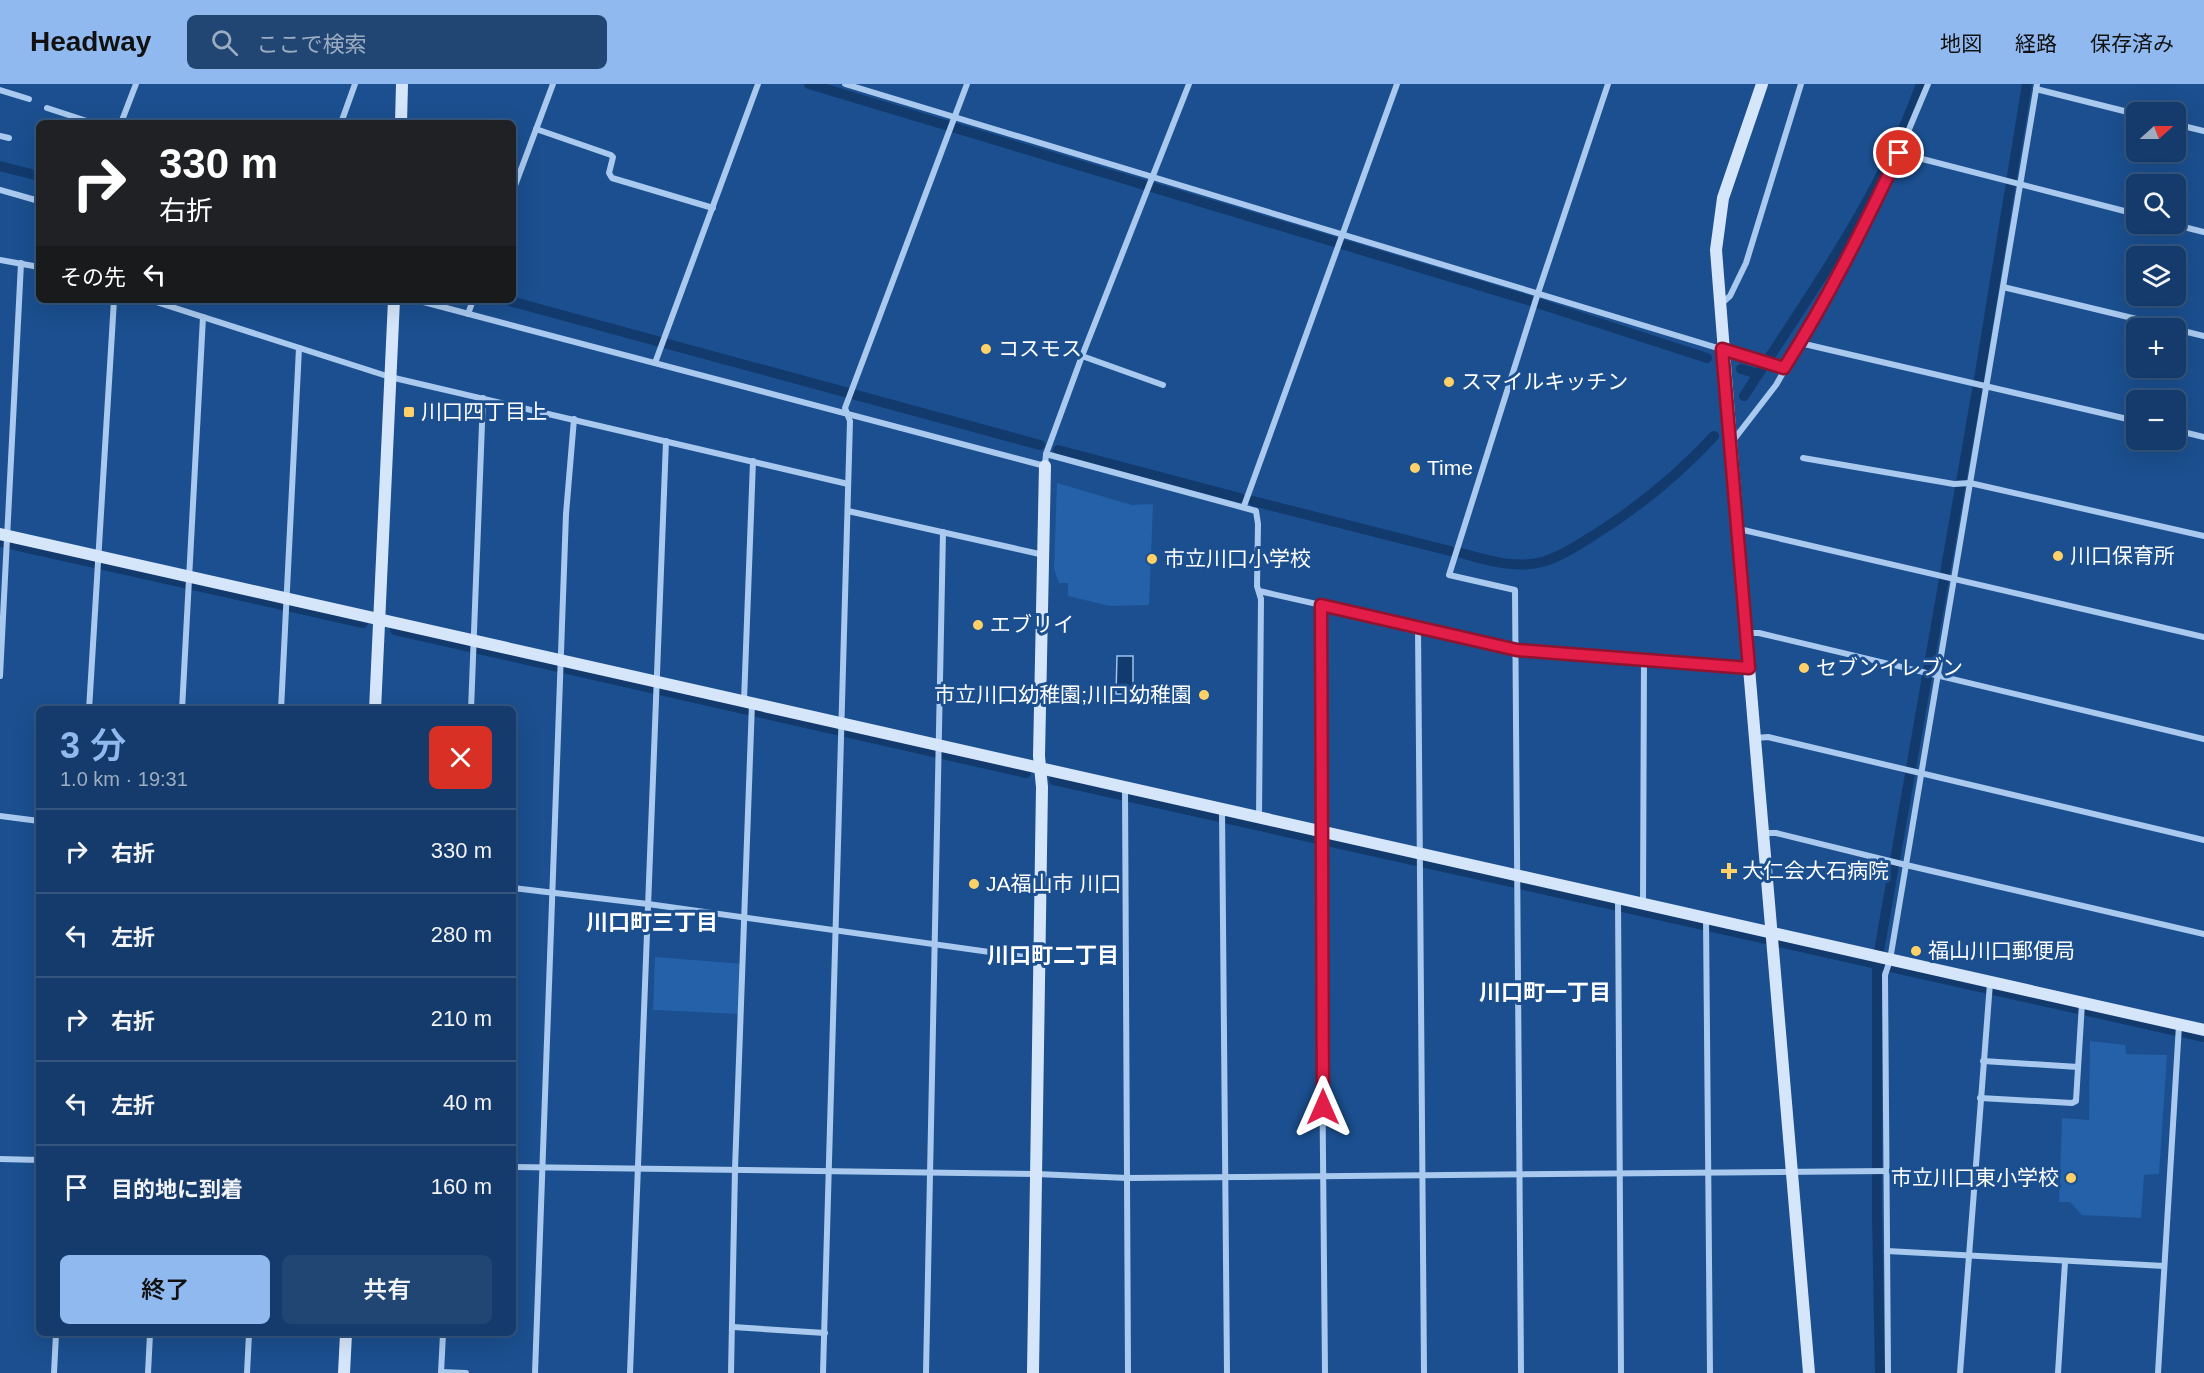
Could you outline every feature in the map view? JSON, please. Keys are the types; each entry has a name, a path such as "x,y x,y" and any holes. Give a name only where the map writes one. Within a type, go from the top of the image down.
{"street":[{"path":"121,120 136,84"},
{"path":"342,120 355,84"},
{"path":"401,120 402,84"},
{"path":"516,183 553,84"},
{"path":"655,363 758,84"},
{"path":"845,84 954,120 1342,236 1536,299 1784,368"},
{"path":"824,1373 834,931 850,421 845,408 967,84"},
{"path":"1033,1373 1046,460 1082,356 1189,84"},
{"path":"1244,506 1397,84"},
{"path":"1521,1373 1519,876 1515,590 1449,575 1536,299 1608,84"},
{"path":"1762,84 1723,198 1716,250 1722,349 1732,442 1809,1373"},
{"path":"1719,304 1730,296 1746,262 1801,84"},
{"path":"1732,442 1776,385 1836,281 1845,258 1899,153 1928,84"},
{"path":"1888,1373 1884,958 1904,865 2037,86 2126,111"},
{"path":"0,90 29,99"},
{"path":"46,108 84,120"},
{"path":"2186,127 2204,131"},
{"path":"536,129 611,155 613,157 609,173 612,178 713,208"},
{"path":"0,136 9,138"},
{"path":"1899,153 2126,211"},
{"path":"0,190 36,200"},
{"path":"2186,228 2204,232"},
{"path":"0,260 36,266"},
{"path":"0,676 4,535 21,263"},
{"path":"2003,287 2129,318"},
{"path":"89,706 114,303"},
{"path":"159,303 390,377 848,484"},
{"path":"375,706 394,303"},
{"path":"427,303 848,414 1244,506 1256,511 1257,586 1261,599 1259,818"},
{"path":"468,314 472,303"},
{"path":"182,706 203,317"},
{"path":"2186,332 2204,336"},
{"path":"1800,343 2126,419"},
{"path":"281,706 299,348"},
{"path":"1082,356 1163,385"},
{"path":"471,706 483,398"},
{"path":"535,1373 569,463 574,419"},
{"path":"2186,433 2204,437"},
{"path":"630,1373 666,441"},
{"path":"1803,458 1954,484 1968,483 2204,536"},
{"path":"731,1373 753,461"},
{"path":"848,511 1044,555"},
{"path":"1738,529 2204,637"},
{"path":"926,1373 943,532"},
{"path":"4,535 2204,1030"},
{"path":"1259,591 1517,650 1749,668"},
{"path":"1321,605 1320,831 1325,1373"},
{"path":"1418,627 1424,1373"},
{"path":"1746,633 1759,633 2204,739"},
{"path":"1643,905 1644,659"},
{"path":"1756,738 1768,737 2204,840"},
{"path":"1125,787 1128,1373"},
{"path":"1222,810 1227,1373"},
{"path":"0,816 36,821"},
{"path":"1764,833 1776,833 2204,934"},
{"path":"516,888 648,904 1039,959"},
{"path":"1618,899 1621,1373"},
{"path":"1706,918 1710,1373"},
{"path":"1960,1373 1989,982"},
{"path":"1980,1098 2072,1103 2076,1101 2082,1003"},
{"path":"2158,1373 2180,1024"},
{"path":"1983,1061 2078,1067"},
{"path":"0,1159 36,1161"},
{"path":"516,1167 1037,1174 1127,1178 1887,1171"},
{"path":"1887,1251 2164,1266"},
{"path":"2058,1373 2065,1262"},
{"path":"733,1327 825,1333"},
{"path":"54,1373 56,1336"},
{"path":"148,1373 150,1336"},
{"path":"247,1373 249,1336"},
{"path":"344,1373 346,1336"},
{"path":"443,1336 441,1373 466,1373"}],"shaded area":[{"path":"1057,483 1132,505 1153,504 1149,605 1110,606 1068,596 1068,583 1059,583 1054,569"},
{"path":"1117,656 1133,656 1133,694 1116,694"},
{"path":"655,957 744,964 742,1014 653,1010"},
{"path":"2090,1041 2125,1045 2126,1054 2167,1055 2159,1174 2144,1175 2141,1218 2082,1215 2070,1202 2059,1202 2062,1118 2089,1120"}],"waterway":[{"path":"809,84 1531,301 1707,358"},
{"path":"1744,396 1842,245 1885,167 1921,84"},
{"path":"1880,1373 1877,1215 1877,963 1980,373 2027,84"},
{"path":"0,166 36,175"},
{"path":"516,303 1040,445"},
{"path":"1741,369 1758,374"},
{"path":"1461,553 1501,563 1521,565 1542,562 1555,557 1594,535 1642,502 1672,477 1714,436"},
{"path":"1058,450 1240,498"},
{"path":"1253,501 1450,551"},
{"path":"0,542 363,623"},
{"path":"395,630 1026,773"},
{"path":"1054,780 2204,1037"}],"place":[{"name":"コスモス","path":"986,349"},
{"name":"スマイルキッチン","path":"1449,382"},
{"name":"川口四丁目上","path":"409,412"},
{"name":"Time","path":"1415,468"},
{"name":"川口保育所","path":"2058,556"},
{"name":"市立川口小学校","path":"1152,559"},
{"name":"エブリイ","path":"978,625"},
{"name":"セブンイレブン","path":"1804,668"},
{"name":"市立川口幼稚園;川口幼稚園","path":"1204,695"},
{"name":"大仁会大石病院","path":"1729,871"},
{"name":"JA福山市 川口","path":"974,884"},
{"name":"福山川口郵便局","path":"1916,951"},
{"name":"市立川口東小学校","path":"2071,1178"}],"district":[{"name":"川口町三丁目","path":"652,922"},
{"name":"川口町二丁目","path":"1053,955"},
{"name":"川口町一丁目","path":"1545,992"}],"route":[{"path":"1323,1107 1320,831 1321,605 1517,650 1736,665 1749,668 1732,442 1722,349 1784,368 1836,281 1845,258 1899,153"}]}
